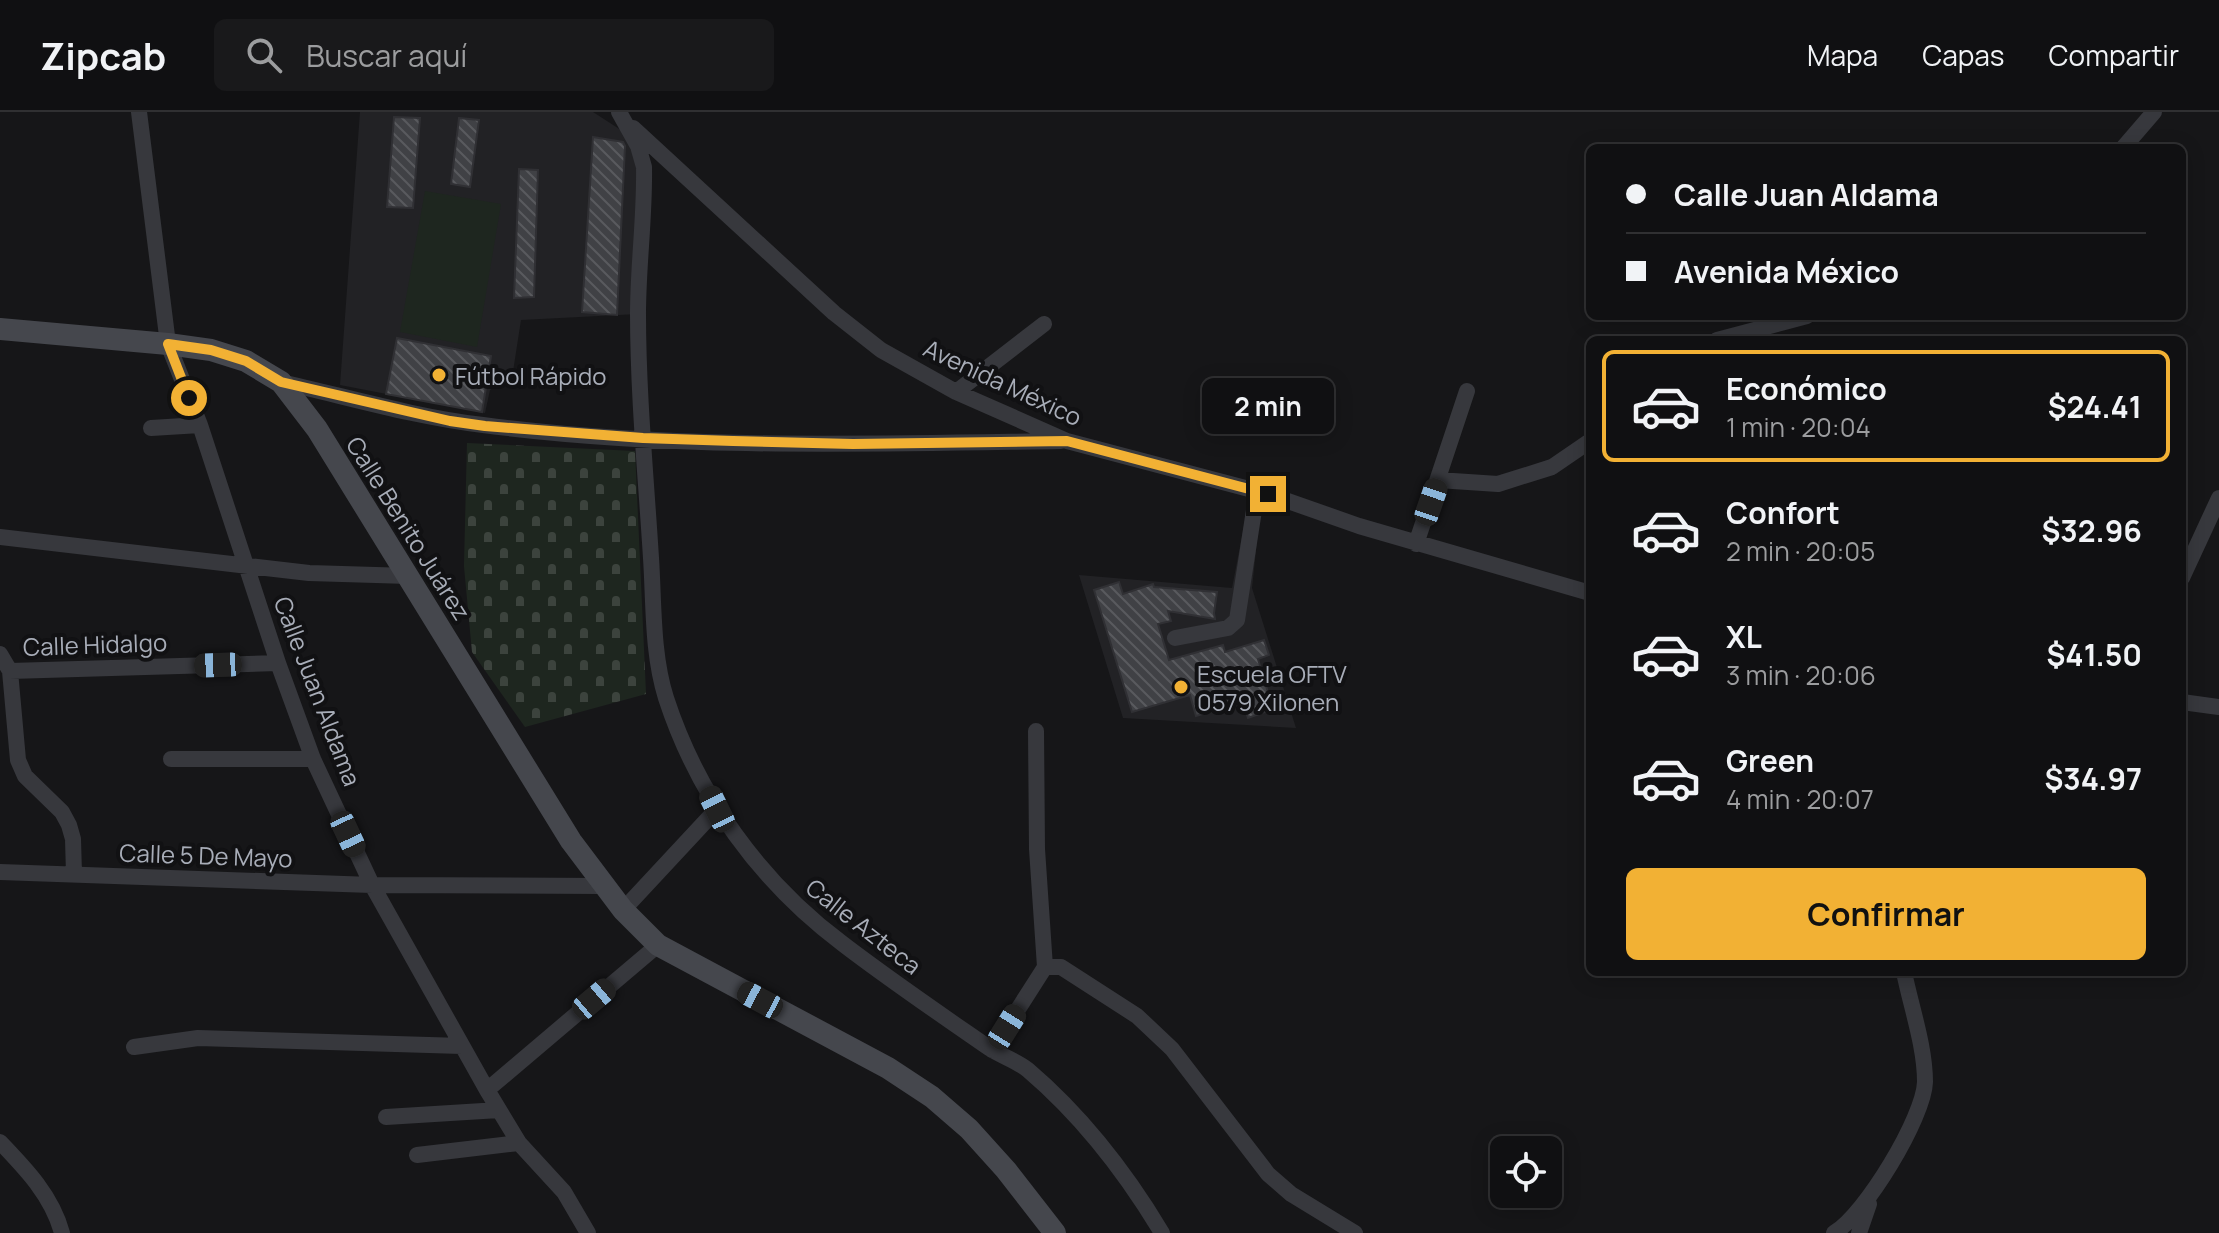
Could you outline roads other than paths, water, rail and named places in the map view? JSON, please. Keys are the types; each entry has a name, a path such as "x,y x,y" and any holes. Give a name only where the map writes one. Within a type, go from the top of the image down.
{"main road":[{"path":"0,329 211,350 246,361 281,382"},
{"name":"Calle Benito Juárez","path":"281,382 317,429 571,841 623,910 658,945 888,1068 932,1097 969,1129 1055,1233"}],"street":[{"name":"Calle Juan Aldama","path":"139,112 168,344 200,425 313,759 372,885 487,1090 519,1143 564,1192 588,1233"},
{"path":"2126,144 2154,112"},
{"name":"Avenida México","path":"617,113 834,313 881,350 956,392 1067,441 1257,491 1416,544 1586,592"},
{"name":"Calle Azteca","path":"617,113 638,146 644,167 638,314 643,438 658,656 665,695 680,735 717,809 766,875 811,920 992,1050 1025,1068 1101,1145 1162,1233"},
{"path":"1732,336 1792,320"},
{"path":"956,392 1044,324"},
{"name":"Calle Benito Juárez","path":"281,382 450,421 643,438 853,444 1067,441"},
{"path":"1416,544 1467,391"},
{"path":"151,428 200,425"},
{"path":"1438,480 1498,484 1552,467 1586,444"},
{"path":"1175,638 1228,628 1237,620 1257,491"},
{"path":"2186,569 2219,498"},
{"path":"0,537 309,573 409,576"},
{"path":"0,654 10,671 18,760 25,776 62,812 69,825 73,839 74,874"},
{"name":"Calle Hidalgo","path":"10,671 278,663"},
{"path":"2186,703 2219,707"},
{"path":"992,1050 1045,967 1037,849 1036,731"},
{"path":"0,759 18,760"},
{"path":"171,759 313,759"},
{"path":"623,910 717,809"},
{"name":"Calle 5 De Mayo","path":"0,872 372,885 602,886"},
{"path":"487,1090 658,945"},
{"path":"1045,967 1061,967 1157,1032 1268,1174 1291,1194 1355,1233"},
{"path":"1834,1233 1857,1214 1872,1194 1915,1118 1924,1092 1924,1065 1905,976"},
{"path":"134,1047 198,1038 462,1046"},
{"path":"386,1117 499,1110"},
{"path":"0,1142 43,1192 54,1209 62,1233"},
{"path":"417,1155 519,1143"},
{"path":"1859,1233 1872,1194"}],"place":[{"name":"Fútbol Rápido","path":"439,375"},
{"name":"Escuela OFTV 0579 Xilonen","path":"1181,687"}]}
